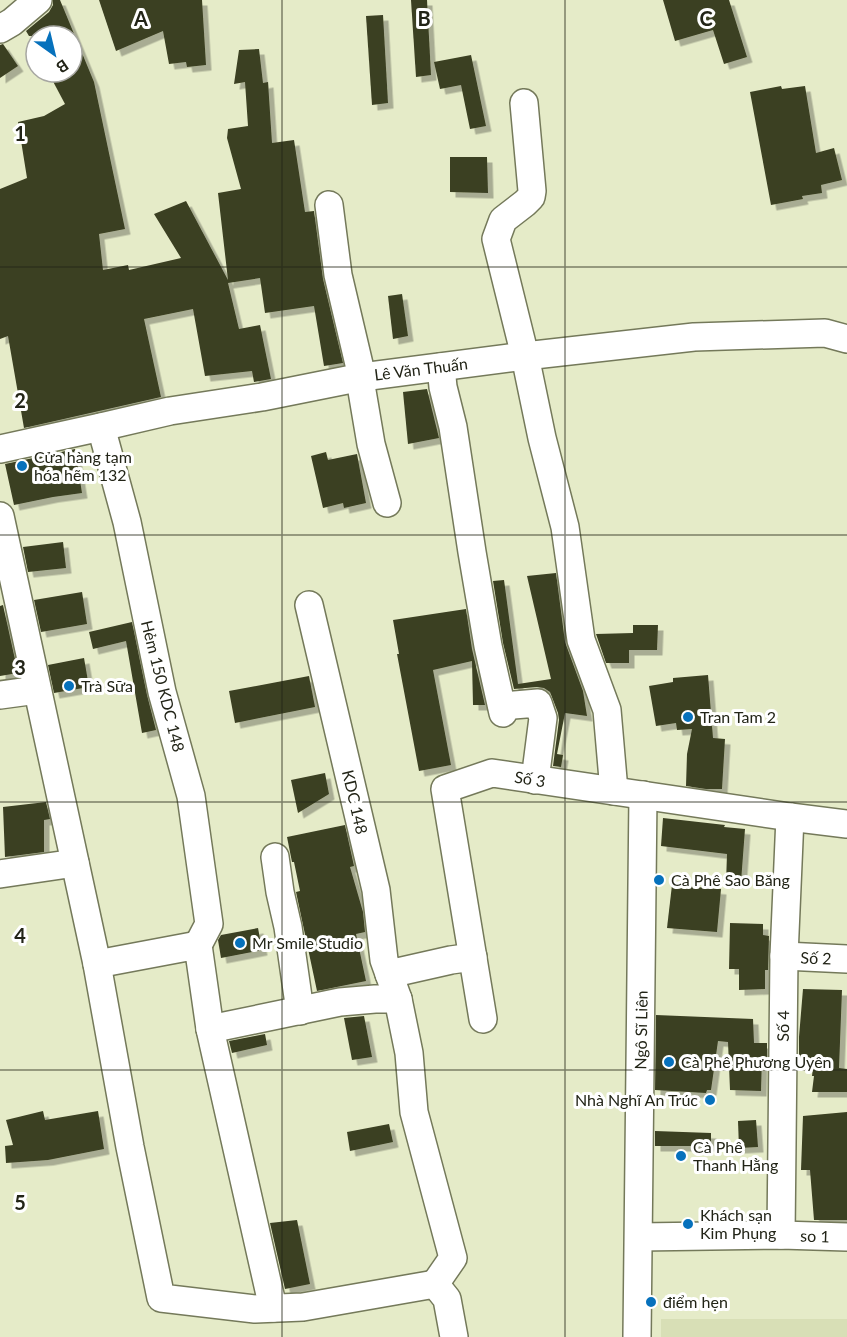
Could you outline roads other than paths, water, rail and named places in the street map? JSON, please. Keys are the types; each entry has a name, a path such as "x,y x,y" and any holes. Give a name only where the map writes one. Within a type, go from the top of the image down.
{"street":[{"path":"0,29 38,0"},
{"path":"524,103 531,197 503,220 496,239 565,527 580,640 607,710 614,791"},
{"path":"328,206 338,275 362,377 360,386 368,418 371,444 387,503"},
{"name":"Lê Văn Thuấn","path":"0,449 170,411 262,397 362,377 694,337 825,333 847,339"},
{"path":"441,367 443,387 453,427 486,634 502,710 538,703 543,718 535,780"},
{"name":"Hẻm 150 KDC 148","path":"101,427 127,522 162,692 191,796 209,924 198,945"},
{"path":"0,516 97,964 130,1147 161,1298 255,1309 303,1307 435,1284 447,1299 454,1337"},
{"name":"KDC 148","path":"309,605 376,890 384,960 394,987 409,1053 414,1112 453,1258 435,1284"},
{"path":"0,695 37,690"},
{"name":"Số 3","path":"483,1019 445,789 492,773 847,824"},
{"name":"Ngô Sĩ Liên","path":"638,1337 643,795"},
{"name":"Số 4","path":"781,1235 784,956 790,817"},
{"path":"275,858 300,1011"},
{"path":"0,874 75,863"},
{"path":"97,964 198,945 210,1029 273,1308"},
{"name":"Số 2","path":"784,956 847,959"},
{"path":"210,1029 340,1002 375,999 394,987 451,960 473,957"},
{"name":"so 1","path":"639,1237 781,1235 847,1237"}],"place":[{"name":"Cửa hàng tạm hóa hẽm 132","path":"22,466"},
{"name":"Trà Sữa","path":"69,686"},
{"name":"Tran Tam 2","path":"688,717"},
{"name":"Cà Phê Sao Băng","path":"659,880"},
{"name":"Mr Smile Studio","path":"240,943"},
{"name":"Cà Phê Phương Uyên","path":"669,1062"},
{"name":"Nhà Nghĩ An Trúc","path":"710,1100"},
{"name":"Cà Phê Thanh Hằng","path":"681,1156"},
{"name":"Khách sạn Kim Phụng","path":"688,1224"},
{"name":"điểm hẹn","path":"651,1302"}]}
